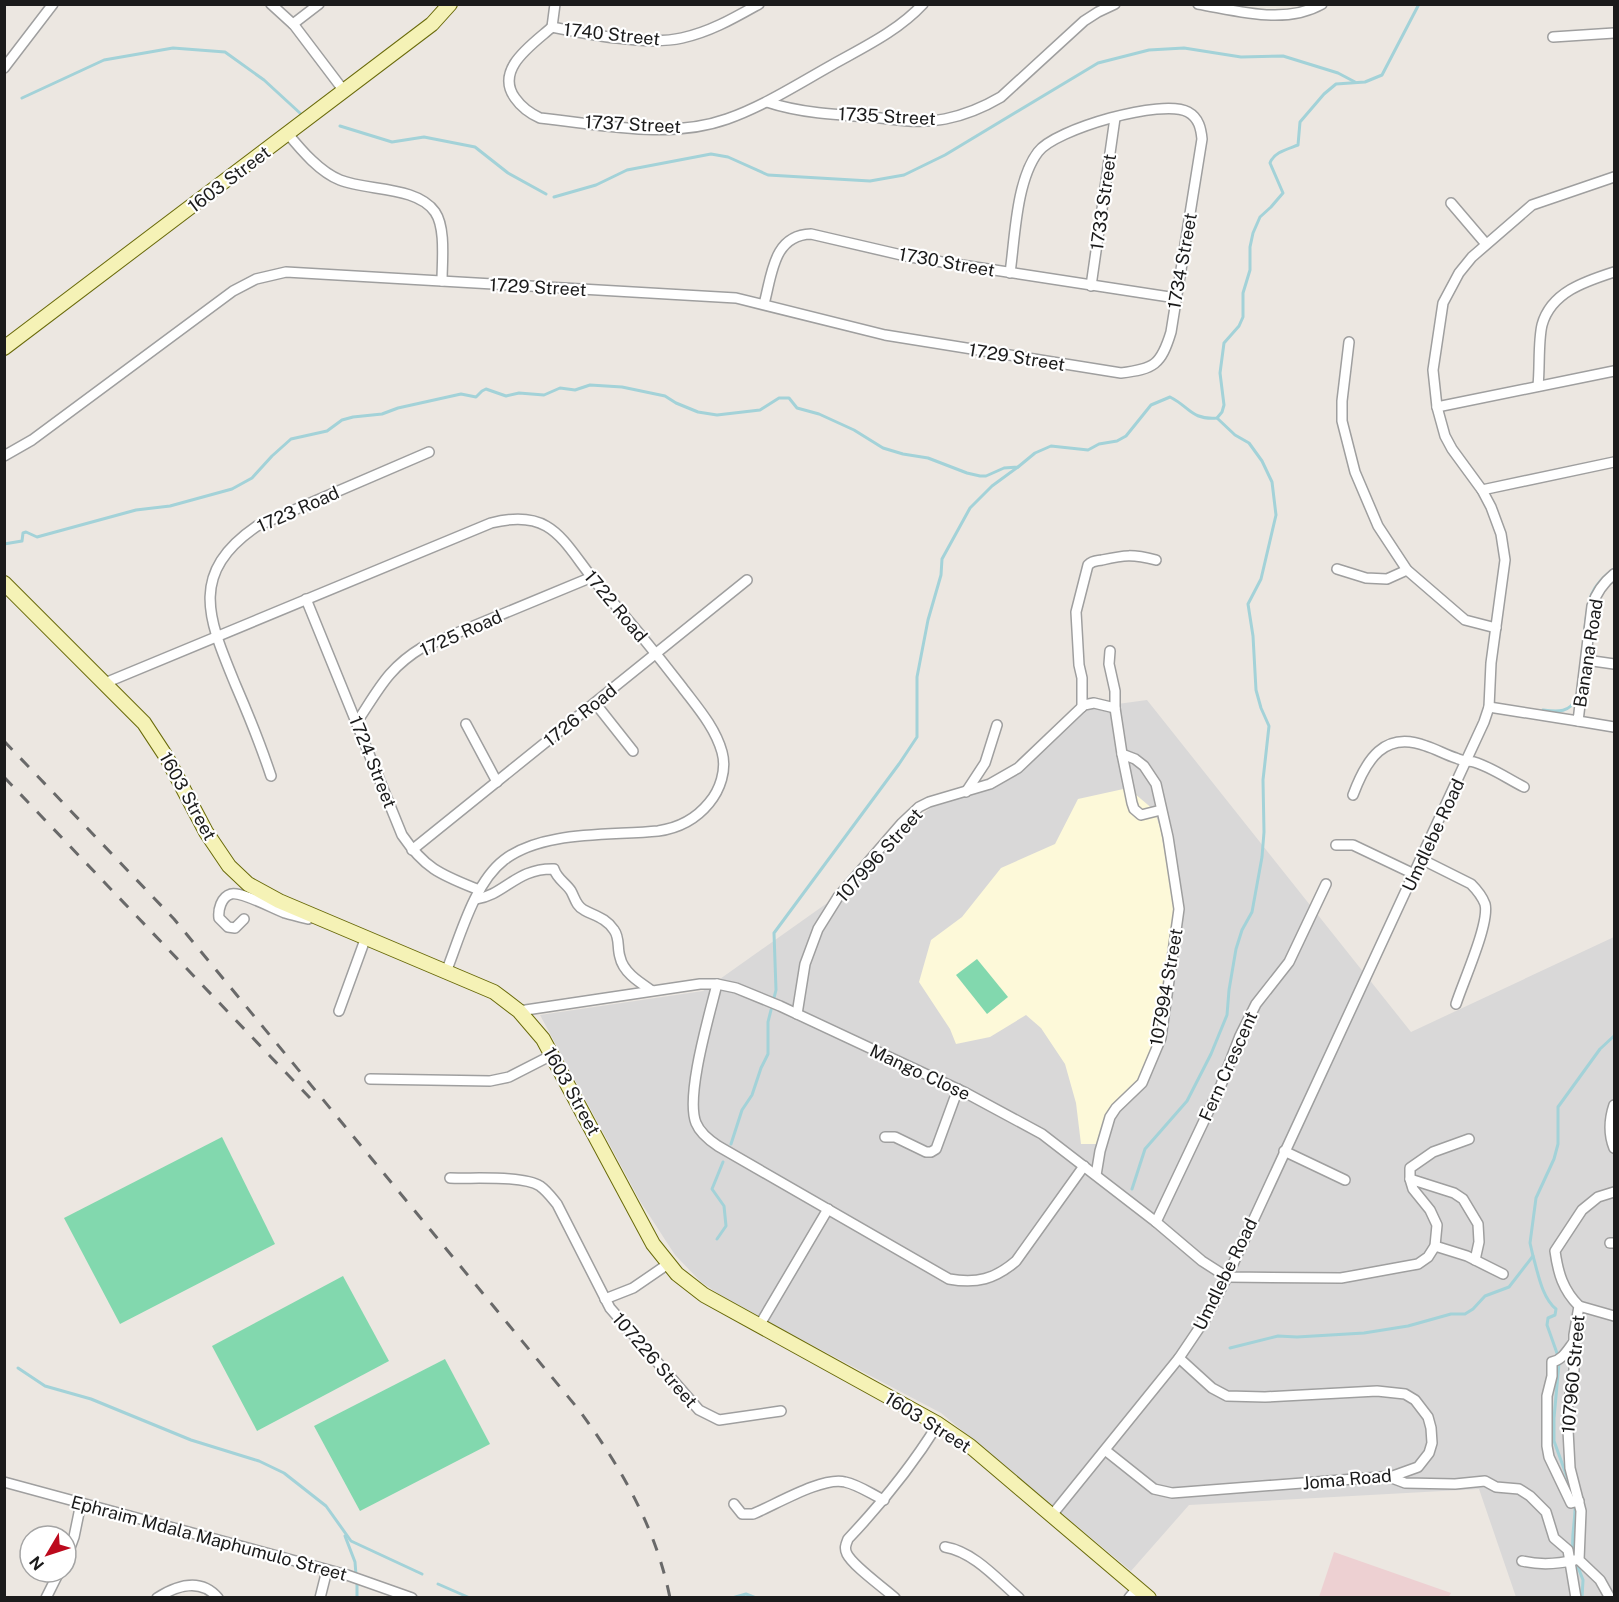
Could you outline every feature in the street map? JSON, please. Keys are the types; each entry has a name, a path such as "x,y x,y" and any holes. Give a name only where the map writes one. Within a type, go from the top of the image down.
{"street":[{"path":"4,68 53,4"},
{"path":"271,4 293,24 344,91"},
{"path":"293,24 319,4"},
{"name":"1603 Street","path":"4,348 432,24 450,4"},
{"name":"1740 Street","path":"555,4 552,27 658,41 681,39 727,22 759,4"},
{"name":"1737 Street","path":"552,27 522,53 510,72 508,84 511,93 528,112 540,118 636,128 669,129 700,126 725,120 767,102 891,32 923,4"},
{"name":"1735 Street","path":"767,102 783,108 805,111 920,122 951,117 987,105 1002,97 1084,21 1115,4"},
{"path":"1198,4 1288,16 1302,14 1323,4"},
{"path":"1552,37 1614,33"},
{"name":"1734 Street","path":"1115,118 1167,107 1186,111 1197,119 1202,139 1171,332 1165,351 1149,369 1121,373"},
{"path":"1011,273 1022,190 1039,151 1063,134 1115,118"},
{"name":"1733 Street","path":"1091,286 1115,118"},
{"path":"288,134 318,165 337,179 414,196 429,206 435,212 441,230 442,281"},
{"name":"Umdlebe Road","path":"1052,1515 1179,1358 1206,1318 1467,762 1489,707 1491,663 1505,560 1501,534 1482,490 1452,449 1445,436 1437,407 1433,362 1443,303 1464,266 1532,205 1614,177"},
{"path":"1451,202 1486,244"},
{"name":"1730 Street","path":"764,304 779,250 791,238 811,234 910,257 1176,298"},
{"name":"1729 Street","path":"4,456 32,440 233,291 271,274 301,272 736,298 885,335 1121,373"},
{"path":"1538,386 1542,326 1547,312 1576,285 1614,272"},
{"path":"1349,342 1342,401 1342,422 1355,472 1378,526 1407,570 1465,620 1496,628"},
{"path":"1437,407 1614,371"},
{"name":"1723 Road","path":"272,776 215,636 210,617 210,592 218,565 228,550 242,536 257,526 429,452"},
{"path":"1482,490 1614,462"},
{"name":"1722 Road","path":"105,683 491,523 528,519 544,523 566,543 656,653 699,710 723,753 722,777 711,800 694,818 672,828 561,839 530,845 503,861 477,895 446,972"},
{"path":"1115,708 1094,703 1082,707 1082,678 1079,665 1076,612 1088,565 1094,561 1118,555 1133,555 1156,560"},
{"path":"1337,569 1365,578 1387,579 1407,570"},
{"name":"Banana Road","path":"1489,707 1578,721 1592,606 1596,595 1614,574"},
{"name":"1725 Road","path":"357,722 389,673 423,647 592,577"},
{"name":"1726 Road","path":"412,850 747,580"},
{"name":"1603 Street","path":"4,583 132,710 154,736 206,832 234,871 263,893 494,992 519,1011 543,1040 552,1055 653,1244 668,1264 691,1286 938,1424 970,1446 1052,1515 1133,1593 1149,1598"},
{"name":"1724 Street","path":"306,599 402,835 420,860 477,895"},
{"path":"1110,651 1109,664 1115,691 1115,708 1134,809 1141,814 1161,810"},
{"path":"1586,660 1614,664"},
{"path":"595,703 633,751"},
{"name":"107996 Street","path":"797,1014 805,964 818,929 838,897 879,849 919,807 990,784 1018,768 1082,707"},
{"path":"1578,721 1614,727"},
{"path":"466,724 497,782"},
{"path":"966,792 985,763 997,725"},
{"path":"1353,795 1358,780 1380,749 1391,743 1412,742 1467,762 1474,762 1524,787"},
{"name":"107994 Street","path":"1096,1175 1110,1117 1142,1083 1161,1038 1179,909 1168,837 1156,784 1144,766 1135,759 1122,754"},
{"path":"1336,845 1353,844 1414,874"},
{"path":"1421,859 1471,884 1485,904 1484,929 1456,1004"},
{"path":"477,895 488,896 524,874 540,869 554,869 561,881 571,890 577,905 603,918 616,932 620,958 625,968 638,982 651,990"},
{"name":"Fern Crescent","path":"1156,1222 1221,1084 1240,1036 1263,993 1293,956 1326,884"},
{"path":"244,919 235,928 228,927 222,922 218,915 224,899 235,894 286,913 319,921 325,920"},
{"path":"339,1011 366,937"},
{"name":"Mango Close","path":"519,1011 700,984 717,984 736,988 958,1089 1042,1134 1156,1222 1202,1261 1227,1277"},
{"path":"717,984 697,1073 693,1102 695,1121 700,1131 718,1146 950,1279 977,1281 1006,1269 1016,1261 1084,1166"},
{"path":"370,1079 490,1081 502,1079 552,1055"},
{"path":"885,1137 895,1137 926,1152 932,1152 936,1149 958,1089"},
{"path":"1614,1105 1609,1130 1614,1148"},
{"path":"1227,1277 1341,1278 1410,1267 1428,1257 1435,1246 1438,1234 1435,1218 1415,1193 1410,1179 1410,1168 1425,1156 1469,1139"},
{"path":"1284,1152 1346,1180"},
{"name":"107226 Street","path":"450,1178 523,1180 540,1186 557,1204 605,1299 616,1316 699,1410 719,1420 781,1412"},
{"path":"1410,1179 1454,1193 1463,1199 1478,1224 1479,1242 1475,1260"},
{"name":"107960 Street","path":"1575,1502 1567,1446 1567,1411 1574,1370 1573,1343 1580,1306 1569,1297 1560,1278 1557,1270 1556,1248 1589,1204 1598,1197 1614,1192"},
{"path":"759,1326 828,1209"},
{"path":"1435,1246 1475,1260 1503,1274"},
{"name":"107226 Street","path":"605,1299 633,1288 668,1264"},
{"path":"1580,1306 1614,1316"},
{"path":"1573,1343 1563,1357 1552,1362 1552,1376 1547,1396 1547,1446 1549,1457 1575,1502 1581,1518 1575,1560 1576,1598"},
{"name":"Joma Road","path":"1105,1450 1154,1489 1172,1493 1389,1477 1418,1467 1429,1453 1432,1443 1428,1417 1415,1400 1405,1394 1377,1391 1265,1397 1227,1396 1212,1388 1179,1358"},
{"path":"895,1598 853,1561 846,1551 848,1539 884,1500 917,1458 938,1424"},
{"path":"1389,1477 1405,1484 1455,1484 1485,1481 1496,1487 1519,1490 1530,1496 1546,1512 1555,1539 1566,1546 1575,1560 1600,1580 1610,1598"},
{"path":"734,1504 739,1512 747,1515 753,1514 835,1480 854,1485 884,1500"},
{"name":"Ephraim Mdala Maphumulo Street","path":"4,1482 347,1575 412,1598"},
{"path":"77,1524 81,1503"},
{"path":"945,1547 956,1548 971,1558 1018,1598"},
{"path":"1522,1561 1530,1564 1554,1562 1559,1564 1575,1560"},
{"path":"320,1598 327,1570"},
{"path":"46,1598 53,1584"},
{"path":"157,1598 184,1585 198,1586 213,1592 218,1598"}],"shaded area":[{"path":"1147,700 1411,1032 1614,937 1614,1597 1516,1597 1479,1489 1189,1505 1131,1571 941,1413 732,1303 701,1282 675,1255 640,1201 540,1015 703,991 854,884 911,823 933,806 1011,779 1088,708"},
{"path":"1128,788 1154,810 1160,827 1175,908 1160,1031 1144,1075 1110,1110 1100,1144 1081,1144 1076,1103 1065,1064 1041,1028 1026,1015 990,1037 956,1044 950,1029 919,982 931,940 962,917 1001,868 1055,844 1078,799"},
{"path":"1334,1552 1451,1593 1448,1598 1319,1597"}],"green space":[{"path":"977,959 1008,997 987,1014 956,975"},
{"path":"222,1137 275,1244 120,1324 64,1218"},
{"path":"343,1276 389,1361 257,1431 212,1346"},
{"path":"445,1359 490,1444 360,1511 314,1426"}],"waterway":[{"path":"4,544 22,541 23,533 26,532 37,537 136,510 170,506 232,489 252,478 291,439 327,431 342,420 353,417 382,414 398,408 461,394 476,397 486,389 506,396 519,393 544,395 560,388 575,390 590,385 622,387 665,396 698,412 717,415 760,410 779,398 789,398 797,408 819,414 854,430 883,448 928,458 980,476 986,476 1004,468 1018,467 1035,453 1051,446 1088,450 1099,444 1117,441 1126,436 1151,405 1170,397 1196,415 1217,418 1224,405 1220,373 1224,343 1239,326 1243,317 1243,293 1250,270 1250,247 1253,233 1260,217 1283,193 1270,163 1278,154 1298,145 1300,122 1324,94 1336,84 1365,82 1382,75 1419,4"},
{"path":"22,98 104,60 173,48 225,52 264,80 301,114"},
{"path":"554,197 596,185 627,170 711,154 728,157 768,175 870,181 904,175 945,155 1098,63 1149,50 1184,48 1241,57 1283,56 1338,73 1355,82"},
{"path":"340,126 392,142 424,137 475,147 508,173 546,194"},
{"path":"1132,1189 1145,1149 1187,1101 1211,1054 1227,1015 1236,949 1242,930 1252,912 1262,857 1263,780 1269,726 1256,690 1253,636 1248,604 1261,579 1276,515 1272,482 1262,461 1249,443 1235,435 1217,418"},
{"path":"774,998 776,990 774,933 917,737 917,677 928,620 941,575 942,559 970,508 992,486 1018,467"},
{"path":"1585,628 1587,609 1592,594 1600,581 1614,569"},
{"path":"1543,710 1567,709 1577,697"},
{"path":"731,1144 742,1110 752,1095 768,1054 768,1022 771,1010"},
{"path":"1230,1348 1278,1336 1364,1333 1408,1326 1451,1314 1465,1314 1485,1296 1509,1287 1533,1256 1530,1243 1536,1198 1554,1159 1558,1144 1558,1107 1600,1049 1614,1036"},
{"path":"717,1239 726,1226 724,1206 712,1189 723,1162"},
{"path":"1533,1256 1544,1292 1556,1309 1555,1315 1548,1318 1547,1325 1558,1356"},
{"path":"1559,1363 1554,1441 1571,1488"},
{"path":"18,1368 45,1386 91,1399 191,1440 259,1461 284,1473 326,1506 351,1541 422,1574"},
{"path":"1574,1557 1575,1508"},
{"path":"345,1536 355,1562 356,1575"},
{"path":"1578,1567 1583,1580 1582,1598"},
{"path":"357,1582 357,1598"},
{"path":"438,1584 470,1598"},
{"path":"732,1598 746,1594 756,1598"}],"railway":[{"path":"4,741 174,919 579,1410 623,1476 635,1499 656,1547 670,1598"},
{"path":"4,777 310,1098"}]}
